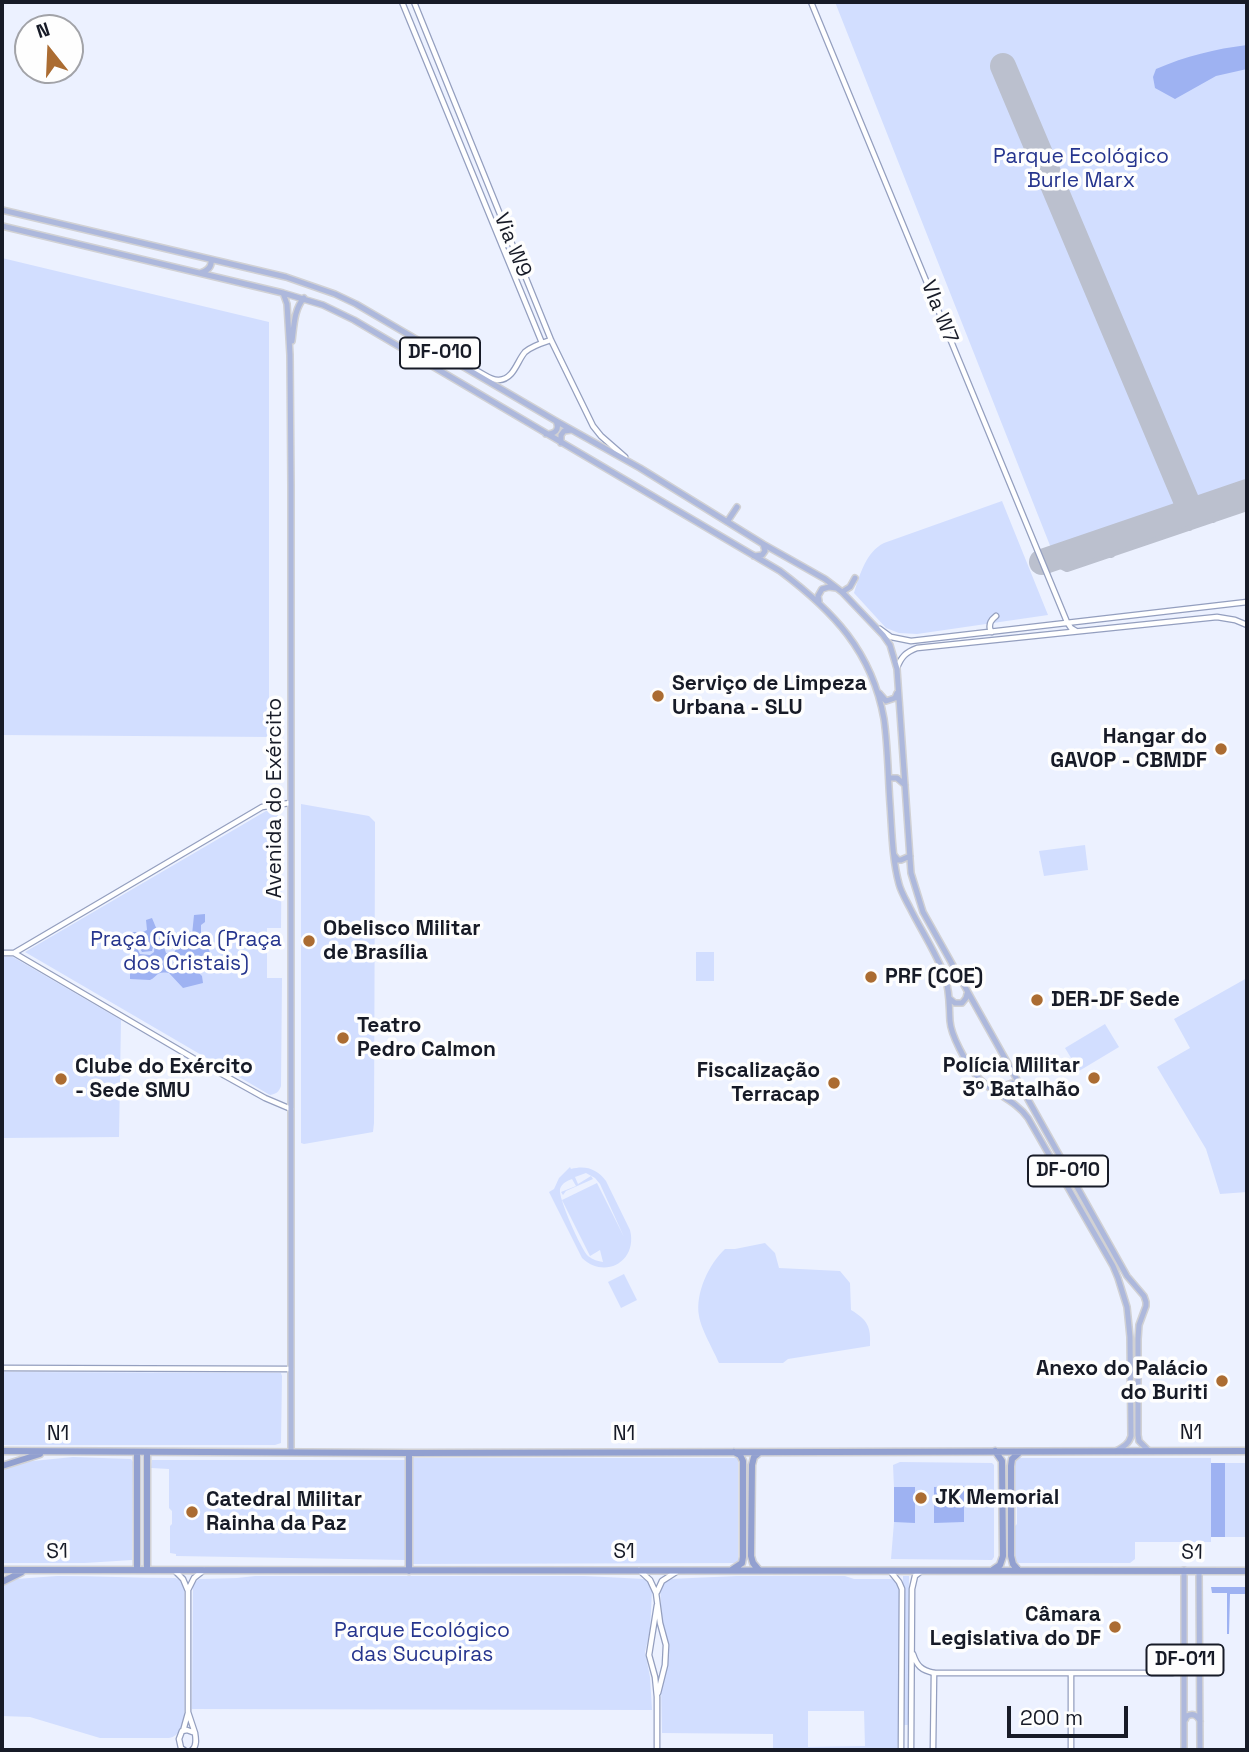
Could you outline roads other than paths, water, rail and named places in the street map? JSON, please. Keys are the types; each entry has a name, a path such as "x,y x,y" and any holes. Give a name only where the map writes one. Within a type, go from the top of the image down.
{"highway":[{"name":"N1","path":"2,1451 1247,1451"},
{"path":"2,1466 52,1451"},
{"path":"759,1570 751,1556 752,1473 753,1459 761,1451"},
{"path":"993,1570 1000,1565 1003,1556 1002,1461 995,1451"},
{"path":"1018,1570 1011,1559 1011,1466 1012,1459 1021,1451"},
{"path":"137,1452 137,1570"},
{"path":"146,1452 147,1570"},
{"path":"731,1570 740,1565 743,1557 743,1461 740,1455 734,1452"},
{"path":"409,1453 409,1571"},
{"path":"137,1481 143,1479 147,1482"},
{"path":"137,1542 146,1543"},
{"name":"S1","path":"2,1570 1247,1571"},
{"path":"2,1582 25,1570"}],"main road":[{"name":"Via W9","path":"402,2 542,344"},
{"name":"Via W9","path":"414,2 551,340 593,426 611,447 640,468"},
{"name":"Vla W7","path":"811,2 1064,614 1071,628 1076,631"},
{"path":"486,208 495,204"},
{"name":"DF-010","path":"2,210 306,283 335,294 640,468 841,590 872,621 890,645 897,669 911,873 923,912 1127,1276 1146,1299 1145,1311"},
{"name":"DF-010","path":"2,226 217,276 323,305 354,320 780,571 837,620 857,646 877,691 885,729 894,855 900,886 944,973 951,1028 973,1072 985,1085 1017,1105 1028,1118 1118,1278 1127,1307 1130,1337 1130,1441 1116,1451"},
{"path":"507,257 516,256"},
{"path":"200,273 208,270 211,260"},
{"path":"217,276 215,268 221,262"},
{"name":"Avenida do Exército","path":"283,293 287,304 290,355 292,486 291,1452"},
{"name":"Avenida do Exército","path":"290,355 297,310 304,298"},
{"path":"354,320 353,312 361,307"},
{"path":"463,367 472,367 498,381 510,376 526,351 551,340"},
{"path":"546,434 557,430 556,421"},
{"path":"561,443 564,431 572,430"},
{"path":"727,522 737,507"},
{"path":"754,556 762,555 765,551 763,544"},
{"path":"819,602 818,596 822,589 833,587 841,590 850,587 855,578"},
{"path":"872,621 891,637 911,641 1247,602"},
{"path":"1060,623 1064,614 1076,621"},
{"path":"993,632 989,625 996,617"},
{"path":"897,669 904,655 917,648 1217,617 1239,621 1247,627"},
{"path":"877,691 886,701 891,701 899,690"},
{"path":"889,778 897,778 905,785"},
{"path":"15,953 262,807 290,803"},
{"path":"894,855 898,860 910,856"},
{"path":"2,953 15,953 193,1058 265,1098 291,1108"},
{"path":"949,996 959,1004 966,998 967,993"},
{"path":"1007,1098 1004,1092 1007,1085 1019,1085"},
{"path":"1127,1307 1129,1311 1137,1314 1145,1311"},
{"path":"1145,1311 1139,1325 1138,1339 1138,1435 1139,1441 1149,1451"},
{"path":"2,1368 291,1369"},
{"path":"188,1591 194,1578 205,1569"},
{"path":"173,1570 183,1579 188,1591 188,1712 179,1738 182,1750"},
{"path":"638,1570 650,1580 656,1593 664,1636 665,1665 657,1697"},
{"path":"656,1593 662,1581 679,1570"},
{"path":"887,1570 896,1576 902,1589 901,1750"},
{"path":"911,1750 913,1581 923,1570"},
{"name":"DF-011","path":"1184,1570 1184,1750"},
{"name":"DF-011","path":"1199,1571 1200,1750"},
{"path":"657,1605 649,1655 657,1697 657,1750"},
{"path":"652,1635 656,1633 664,1636"},
{"path":"911,1648 918,1666 933,1673 1185,1673"},
{"path":"652,1666 660,1668 665,1665"},
{"path":"933,1673 933,1750"},
{"path":"1071,1673 1071,1750"},
{"path":"188,1712 196,1743 193,1750"},
{"path":"1184,1720 1193,1714 1198,1716 1200,1721"},
{"path":"901,1730 906,1727 910,1730"},
{"path":"183,1731 191,1730 194,1733"}],"water":[{"path":"1247,45 1247,69 1216,76 1175,99 1155,88 1153,77 1156,69 1178,60"},
{"path":"205,914 205,922 201,925 201,938 207,942 210,953 197,963 196,970 202,976 203,983 183,988 169,973 159,973 150,980 130,979 130,946 136,946 140,954 150,955 154,952 155,942 160,941 166,953 174,953 181,939 192,935 194,915"},
{"path":"152,918 157,930 169,931 170,941 165,943 155,939 152,951 142,952 138,945 142,943 142,938 135,936 131,940 127,932 147,930 146,920"},
{"path":"1211,1463 1225,1463 1225,1537 1211,1537"},
{"path":"964,1486 964,1522 934,1523 934,1487"},
{"path":"894,1487 915,1487 915,1523 894,1522"},
{"path":"1211,1587 1247,1587 1247,1594 1230,1594 1229,1634 1227,1593 1212,1593"}],"place":[{"name":"Serviço de Limpeza Urbana - SLU","path":"658,696"},
{"name":"Hangar do GAVOP - CBMDF","path":"1221,749"},
{"name":"Obelisco Militar de Brasília","path":"309,941"},
{"name":"PRF (COE)","path":"871,977"},
{"name":"DER-DF Sede","path":"1037,1000"},
{"name":"Teatro Pedro Calmon","path":"343,1038"},
{"name":"Polícia Militar 3º Batalhão","path":"1094,1078"},
{"name":"Clube do Exército - Sede SMU","path":"61,1079"},
{"name":"Fiscalização Terracap","path":"834,1083"},
{"name":"Anexo do Palácio do Buriti","path":"1222,1381"},
{"name":"JK Memorial","path":"921,1498"},
{"name":"Catedral Militar Rainha da Paz","path":"192,1512"},
{"name":"Câmara Legislativa do DF","path":"1115,1627"}],"park label":[{"name":"Parque Ecológico Burle Marx","path":"1081,169"},
{"name":"Praça Cívica (Praça dos Cristais)","path":"186,952"},
{"name":"Parque Ecológico das Sucupiras","path":"422,1643"}]}
